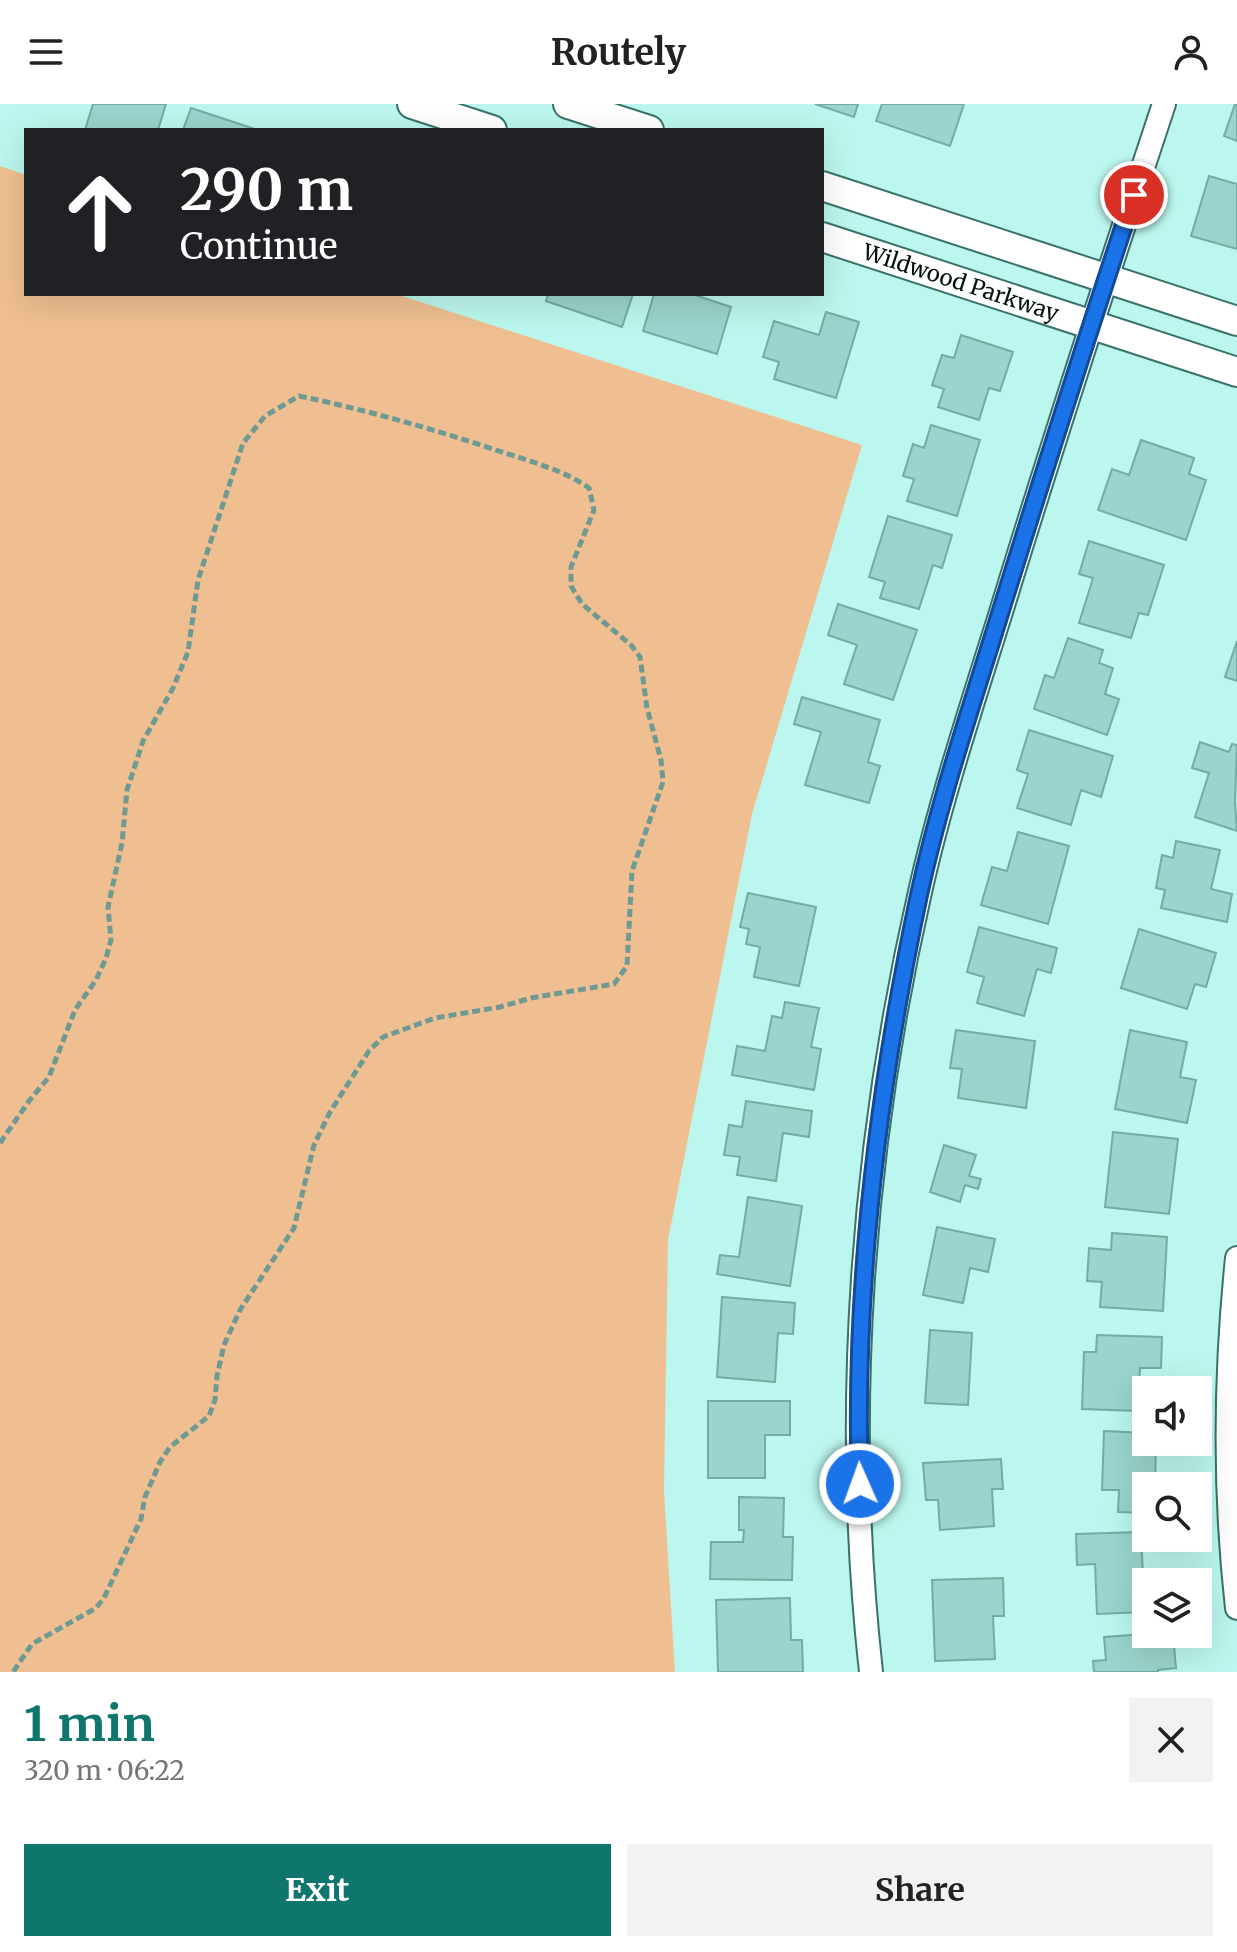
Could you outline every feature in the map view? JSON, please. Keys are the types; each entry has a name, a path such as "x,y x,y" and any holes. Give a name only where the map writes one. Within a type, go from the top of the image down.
{"street":[{"path":"412,104 486,128"},
{"path":"568,104 643,128"},
{"path":"871,1672 858,1438 861,1300 874,1159 897,1009 919,893 945,794 1033,507 1164,104"},
{"path":"824,187 1237,321"},
{"name":"Wildwood Parkway","path":"824,238 1237,372"},
{"path":"1237,1258 1229,1369 1229,1483 1237,1608"}],"path":[{"path":"0,1143 49,1077 75,1010 96,980 106,958 111,940 108,907 122,843 127,790 143,741 173,688 188,652 198,580 243,443 265,416 299,396 359,407 514,456 568,476 589,488 594,510 571,567 571,586 582,604 631,645 640,657 663,782 632,871 627,966 614,984 435,1018 383,1037 369,1051 330,1112 314,1145 294,1228 240,1310 224,1345 215,1400 209,1416 170,1447 160,1462 145,1497 141,1519 104,1598 96,1608 32,1644 13,1672"}],"shaded area":[{"path":"0,166 24,174 24,296 402,296 862,445 752,814 668,1240 664,1491 675,1672 0,1672"}],"building":[{"path":"93,104 166,104 159,128 86,128"},
{"path":"815,104 858,104 854,117"},
{"path":"882,104 964,104 950,146 876,121"},
{"path":"1237,104 1237,141 1224,136"},
{"path":"191,108 252,128 184,128"},
{"path":"1209,176 1237,184 1237,249 1191,236"},
{"path":"547,296 632,296 622,327 546,301"},
{"path":"653,296 698,296 731,307 717,354 643,331"},
{"path":"826,312 859,322 836,398 774,379 779,362 763,357 774,321 819,335"},
{"path":"961,335 1013,352 1000,391 989,388 979,420 938,407 944,389 932,385 942,355 954,358"},
{"path":"931,425 980,440 957,516 907,501 914,479 903,476 913,444 924,448"},
{"path":"1141,440 1194,458 1189,474 1206,480 1186,540 1098,510 1112,469 1129,475"},
{"path":"888,516 952,535 942,568 933,565 919,609 880,598 885,582 869,577"},
{"path":"1089,541 1164,565 1148,615 1139,613 1131,638 1079,623 1093,578 1079,574"},
{"path":"838,604 917,630 893,700 844,684 857,645 828,635"},
{"path":"1068,638 1103,650 1099,663 1113,668 1105,694 1119,699 1107,735 1034,709 1045,675 1054,678"},
{"path":"1237,641 1237,681 1225,677"},
{"path":"802,697 880,720 868,762 880,766 869,803 805,785 821,732 794,724"},
{"path":"1029,730 1113,756 1101,797 1081,790 1071,825 1017,808 1028,774 1017,770"},
{"path":"1200,742 1229,752 1232,744 1237,745 1237,831 1195,817 1209,773 1192,768"},
{"path":"1018,832 1069,846 1048,924 981,905 992,867 1007,871"},
{"path":"1176,841 1220,850 1211,889 1232,894 1227,922 1161,908 1165,890 1156,888 1162,855 1173,858"},
{"path":"748,893 816,907 799,986 754,977 760,947 746,944 749,929 740,927"},
{"path":"979,927 1057,948 1051,973 1037,969 1024,1016 977,1003 984,977 967,972"},
{"path":"1139,929 1216,953 1206,987 1195,984 1187,1009 1121,988"},
{"path":"785,1002 819,1008 811,1047 821,1049 814,1090 732,1075 737,1046 765,1051 772,1016 782,1018"},
{"path":"956,1030 1035,1041 1026,1108 958,1098 962,1069 950,1068"},
{"path":"1130,1030 1187,1042 1180,1077 1196,1080 1187,1123 1115,1109"},
{"path":"746,1101 812,1111 809,1137 783,1133 776,1181 737,1175 740,1157 724,1155 729,1125 742,1127"},
{"path":"1113,1132 1178,1139 1169,1214 1105,1207"},
{"path":"944,1145 976,1155 969,1176 981,1179 978,1189 965,1185 960,1202 930,1192"},
{"path":"748,1197 802,1206 790,1286 717,1274 720,1255 739,1257"},
{"path":"937,1227 995,1239 988,1272 970,1268 963,1303 923,1295"},
{"path":"1112,1233 1167,1237 1163,1311 1100,1307 1102,1282 1087,1281 1089,1248 1111,1250"},
{"path":"722,1297 795,1303 793,1334 778,1333 775,1382 717,1377"},
{"path":"930,1330 972,1333 968,1405 925,1403"},
{"path":"1097,1335 1162,1337 1161,1368 1140,1368 1140,1376 1132,1376 1132,1411 1082,1409 1084,1352 1096,1352"},
{"path":"708,1401 790,1401 790,1435 765,1435 765,1478 708,1478"},
{"path":"1104,1431 1132,1432 1132,1456 1156,1456 1155,1472 1132,1472 1132,1512 1118,1512 1119,1490 1102,1490"},
{"path":"1001,1459 1003,1489 992,1489 994,1526 940,1530 938,1500 926,1500 923,1463"},
{"path":"739,1497 784,1498 783,1537 793,1537 792,1580 710,1579 711,1542 743,1542 744,1530 739,1530"},
{"path":"1132,1532 1132,1552 1142,1552 1143,1568 1132,1568 1132,1613 1097,1614 1095,1564 1077,1565 1076,1534"},
{"path":"1003,1578 1004,1616 993,1616 995,1659 935,1661 932,1580"},
{"path":"790,1598 791,1640 802,1640 803,1672 718,1672 716,1600"},
{"path":"1132,1635 1132,1648 1174,1648 1176,1668 1158,1672 1094,1672 1093,1661 1106,1660 1104,1637"}],"route":[{"path":"860,1484 861,1300 874,1159 919,893 945,794 1033,507 1134,195"}]}
